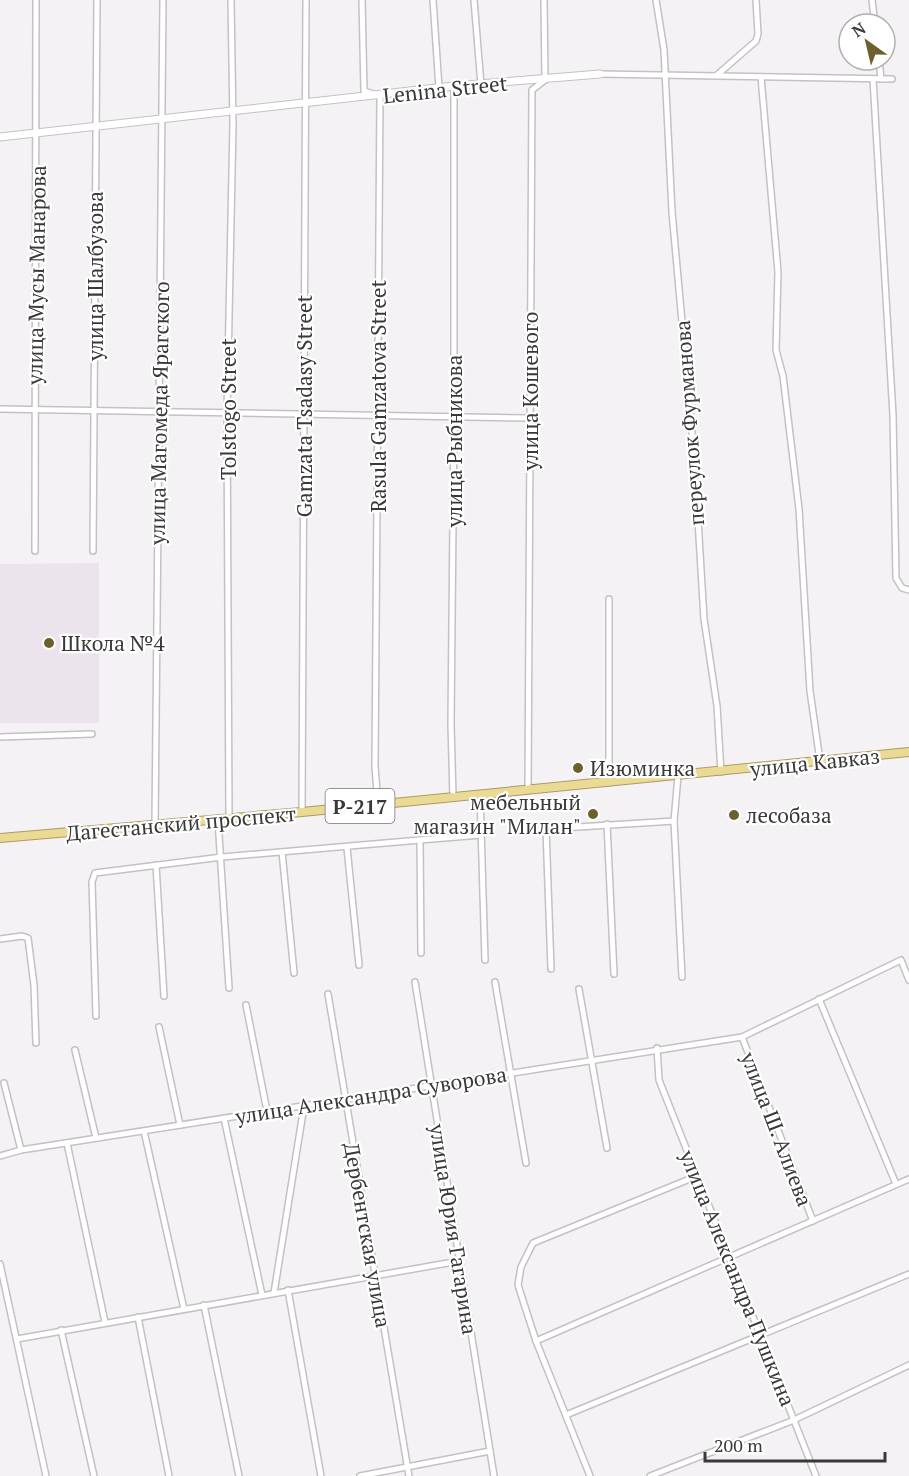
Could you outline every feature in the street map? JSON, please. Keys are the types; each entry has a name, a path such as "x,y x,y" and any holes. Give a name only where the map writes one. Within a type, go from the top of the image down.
{"highway":[{"name":"улица Кавказ","path":"721,771 909,752"},
{"name":"Дагестанский проспект","path":"0,838 155,826 721,771"}],"street":[{"name":"улица Мусы Манарова","path":"35,551 38,133 36,0"},
{"name":"улица Шалбузова","path":"93,551 97,0"},
{"name":"улица Магомеда Ярагского","path":"155,826 163,0"},
{"name":"Tolstogo Street","path":"230,819 227,413 231,0"},
{"name":"Gamzata Tsadasy Street","path":"302,812 306,0"},
{"path":"362,0 364,91 380,96"},
{"path":"433,0 439,88"},
{"path":"474,0 481,85"},
{"name":"улица Кошевого","path":"528,790 532,90 545,80 544,0"},
{"name":"переулок Фурманова","path":"656,0 664,50 704,619 717,706 721,771"},
{"path":"717,75 756,41 758,34 756,0"},
{"path":"880,72 881,79"},
{"name":"Lenina Street","path":"0,137 96,124 231,112 454,86 600,74 892,79"},
{"path":"761,77 778,272 777,350 788,413 799,509 810,691 820,761"},
{"path":"873,79 893,415 896,578 902,588 909,590"},
{"name":"улица Рыбникова","path":"453,797 451,724 454,86"},
{"name":"Rasula Gamzatova Street","path":"378,804 375,767 380,96"},
{"path":"0,409 529,418"},
{"path":"609,600 609,783"},
{"path":"0,737 92,734"},
{"path":"678,776 674,821 682,977"},
{"path":"480,794 486,960"},
{"path":"219,820 229,988"},
{"path":"551,969 546,829 674,821"},
{"path":"608,824 614,974"},
{"path":"96,1016 92,882 95,873 222,857 481,835"},
{"path":"420,840 421,953"},
{"path":"347,848 359,965"},
{"path":"282,852 294,973"},
{"path":"156,865 164,996"},
{"path":"0,939 22,936 28,938 34,985 36,1043"},
{"name":"улица Александра Суворова","path":"0,1156 21,1150 657,1048 742,1037 901,960 909,980"},
{"name":"улица Юрия Гагарина","path":"415,982 494,1476"},
{"path":"495,982 526,1163"},
{"path":"579,989 607,1148"},
{"name":"Дербентская улица","path":"328,994 409,1476"},
{"path":"819,999 896,1184"},
{"path":"246,1005 267,1112"},
{"path":"159,1027 180,1125"},
{"name":"улица Ш. Алиева","path":"742,1037 813,1221"},
{"name":"улица Александра Пушкина","path":"657,1048 659,1080 816,1476"},
{"path":"75,1050 96,1138"},
{"path":"4,1083 21,1150"},
{"path":"274,1293 304,1106"},
{"path":"224,1118 262,1295"},
{"path":"144,1131 184,1309"},
{"path":"67,1143 105,1322"},
{"path":"590,1476 537,1341 518,1285 521,1267 533,1243 697,1176"},
{"path":"537,1341 909,1179"},
{"path":"17,1339 459,1261"},
{"path":"0,1264 46,1476"},
{"path":"566,1415 909,1274"},
{"path":"288,1290 321,1476"},
{"path":"204,1305 240,1476"},
{"path":"138,1317 169,1476"},
{"path":"61,1330 94,1476"},
{"path":"650,1476 794,1420 909,1365"},
{"path":"360,1476 490,1451"}],"shaded area":[{"name":"Школа №4","path":"99,563 99,723 0,723 0,564"}],"place":[{"name":"Школа №4","path":"49,643"},
{"name":"Изюминка","path":"578,768"},
{"name":"мебельный магазин \"Милан\"","path":"593,814"},
{"name":"лесобаза","path":"734,815"}]}
